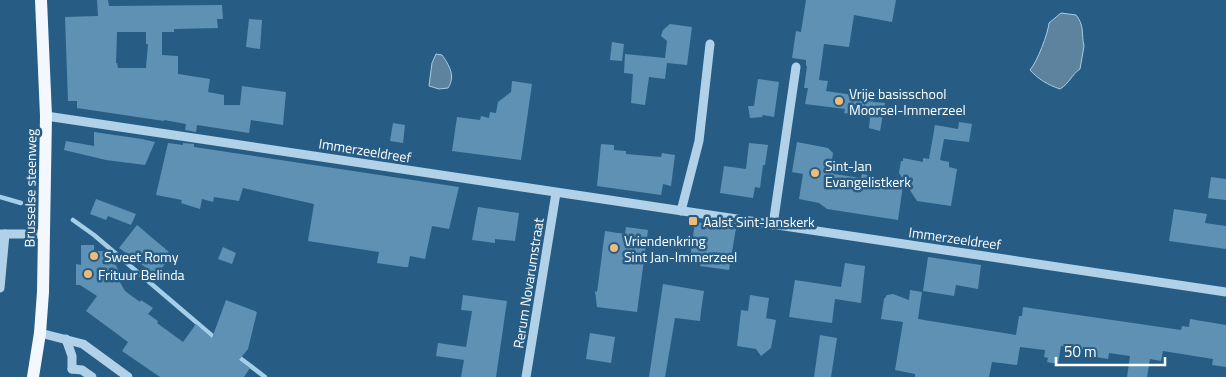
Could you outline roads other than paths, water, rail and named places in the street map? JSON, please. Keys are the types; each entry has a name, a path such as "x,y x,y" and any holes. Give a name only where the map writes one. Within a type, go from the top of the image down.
{"main road":[{"name":"Brusselse steenweg","path":"33,377 40,332 46,116 41,0"}],"street":[{"path":"681,211 699,141 710,44"},
{"path":"773,225 796,67"},
{"name":"Immerzeeldreef","path":"46,116 1226,292"},
{"name":"Rerum Novarumstraat","path":"526,377 556,193"},
{"path":"3,234 43,234"},
{"name":"Brusselse steenweg","path":"0,288 3,234"},
{"path":"40,332 83,344 128,377"},
{"path":"66,339 72,356 69,373 82,370 92,377"}],"water":[{"path":"1061,13 1076,15 1079,19 1082,26 1084,46 1080,69 1060,89 1051,86 1030,70 1042,48 1049,23"},
{"path":"436,54 442,55 451,71 448,88 439,89 429,86 432,63"}],"waterway":[{"path":"0,197 21,203"},
{"path":"73,220 94,235 216,339"},
{"path":"236,355 265,377"}],"place":[{"name":"Vrije basisschool Moorsel-Immerzeel","path":"839,101"},
{"name":"Sint-Jan Evangelistkerk","path":"815,173"},
{"name":"Aalst Sint-Janskerk","path":"693,221"},
{"name":"Vriendenkring Sint Jan-Immerzeel","path":"614,248"},
{"name":"Sweet Romy","path":"94,256"},
{"name":"Frituur Belinda","path":"88,274"}]}
